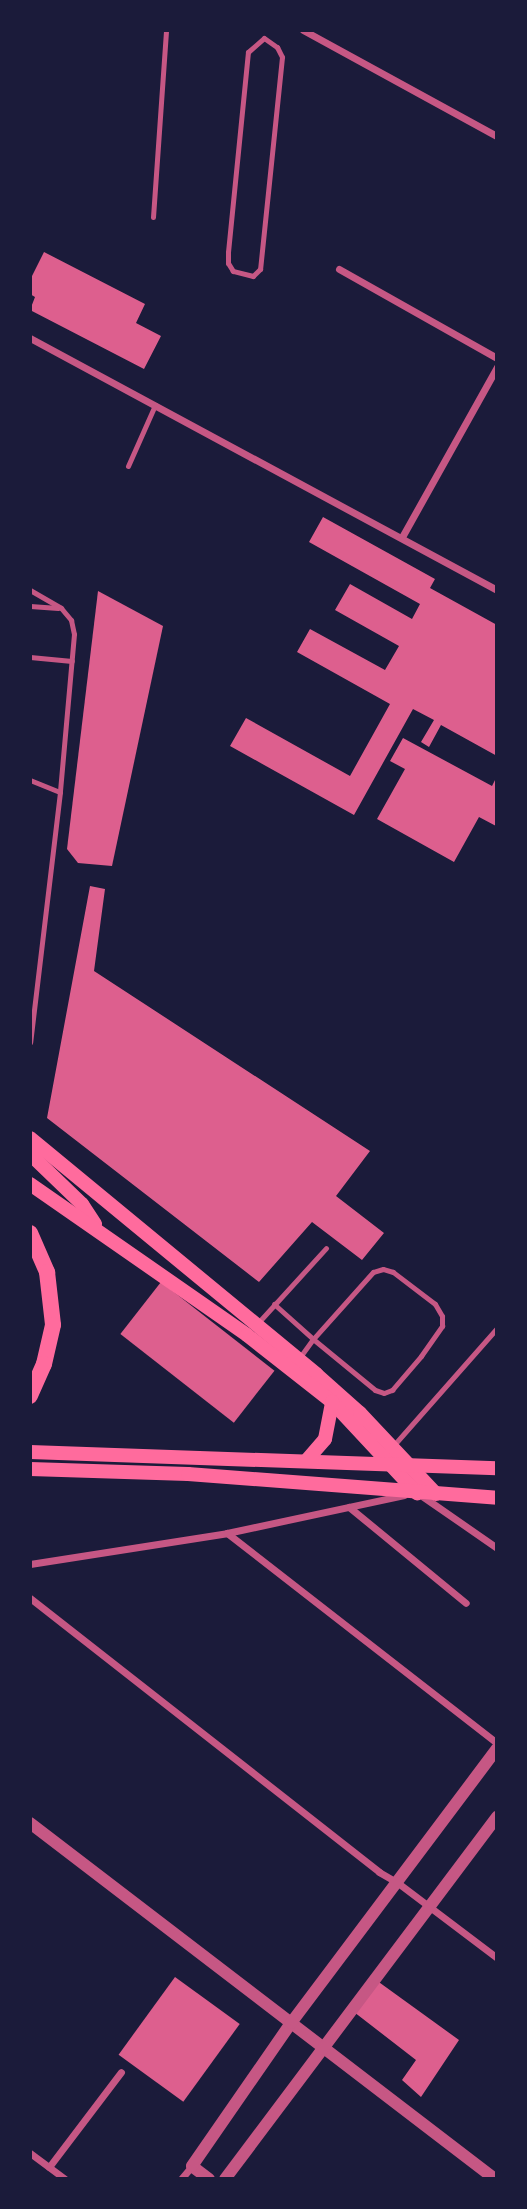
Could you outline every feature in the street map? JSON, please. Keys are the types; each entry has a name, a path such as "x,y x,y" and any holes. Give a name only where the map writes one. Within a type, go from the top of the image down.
{"main road":[{"path":"30,1138 257,1323 417,1493"},
{"path":"30,1154 82,1204 100,1231"},
{"path":"30,1184 247,1335 294,1364 393,1446 436,1494"},
{"path":"30,1233 47,1272 52,1296 53,1325 44,1364 30,1396"},
{"path":"306,1461 325,1439 332,1402"},
{"path":"30,1452 390,1462 497,1468"},
{"path":"30,1469 188,1474 497,1498"}],"street":[{"path":"306,30 497,135"},
{"path":"340,269 497,358"},
{"path":"30,338 497,590"},
{"path":"402,537 497,367"},
{"path":"30,1564 227,1533 417,1493 497,1548"},
{"path":"436,1494 450,1514"},
{"path":"349,1507 466,1604"},
{"path":"227,1533 497,1744"},
{"path":"30,1598 379,1872 430,1906 497,1958"},
{"path":"181,2179 291,2023 497,1749"},
{"path":"225,2179 497,1818"},
{"path":"30,1823 495,2179"},
{"path":"49,2167 121,2072"},
{"path":"30,2153 65,2179"},
{"path":"192,2166 209,2179"}],"lane":[{"path":"153,217 166,30"},
{"path":"264,30 264,37 248,52 228,252 228,263 233,271 253,276 260,269 282,57 277,47 264,37"},
{"path":"128,466 155,405"},
{"path":"30,590 61,608 71,620 75,634 60,792 30,1042"},
{"path":"30,606 61,608"},
{"path":"30,657 72,661"},
{"path":"30,780 60,792"},
{"path":"247,1335 326,1248"},
{"path":"274,1304 313,1339 375,1390 384,1393 392,1390 421,1356 442,1326 442,1315 435,1304 393,1272 383,1269 373,1272 313,1339 294,1364"},
{"path":"393,1446 497,1328"}],"building":[{"path":"44,252 145,304 136,323 161,336 144,369 30,310 35,297 30,294 30,280"},
{"path":"323,517 435,579 430,588 497,625 497,756 441,725 429,747 421,742 434,720 413,709 354,815 230,746 246,718 350,776 390,704 297,652 310,629 385,670 399,646 335,610 350,584 412,619 420,604 309,542"},
{"path":"98,591 163,626 112,866 78,863 67,849"},
{"path":"403,738 492,786 497,776 496,826 479,817 454,862 377,819 405,769 390,761"},
{"path":"90,886 105,889 94,971 370,1151 336,1196 384,1233 362,1260 312,1222 259,1282 47,1118"},
{"path":"161,1282 274,1371 234,1423 120,1334"},
{"path":"175,1977 240,2024 183,2102 119,2055"},
{"path":"376,1980 459,2040 421,2097 402,2080 416,2060 354,2012"}]}
